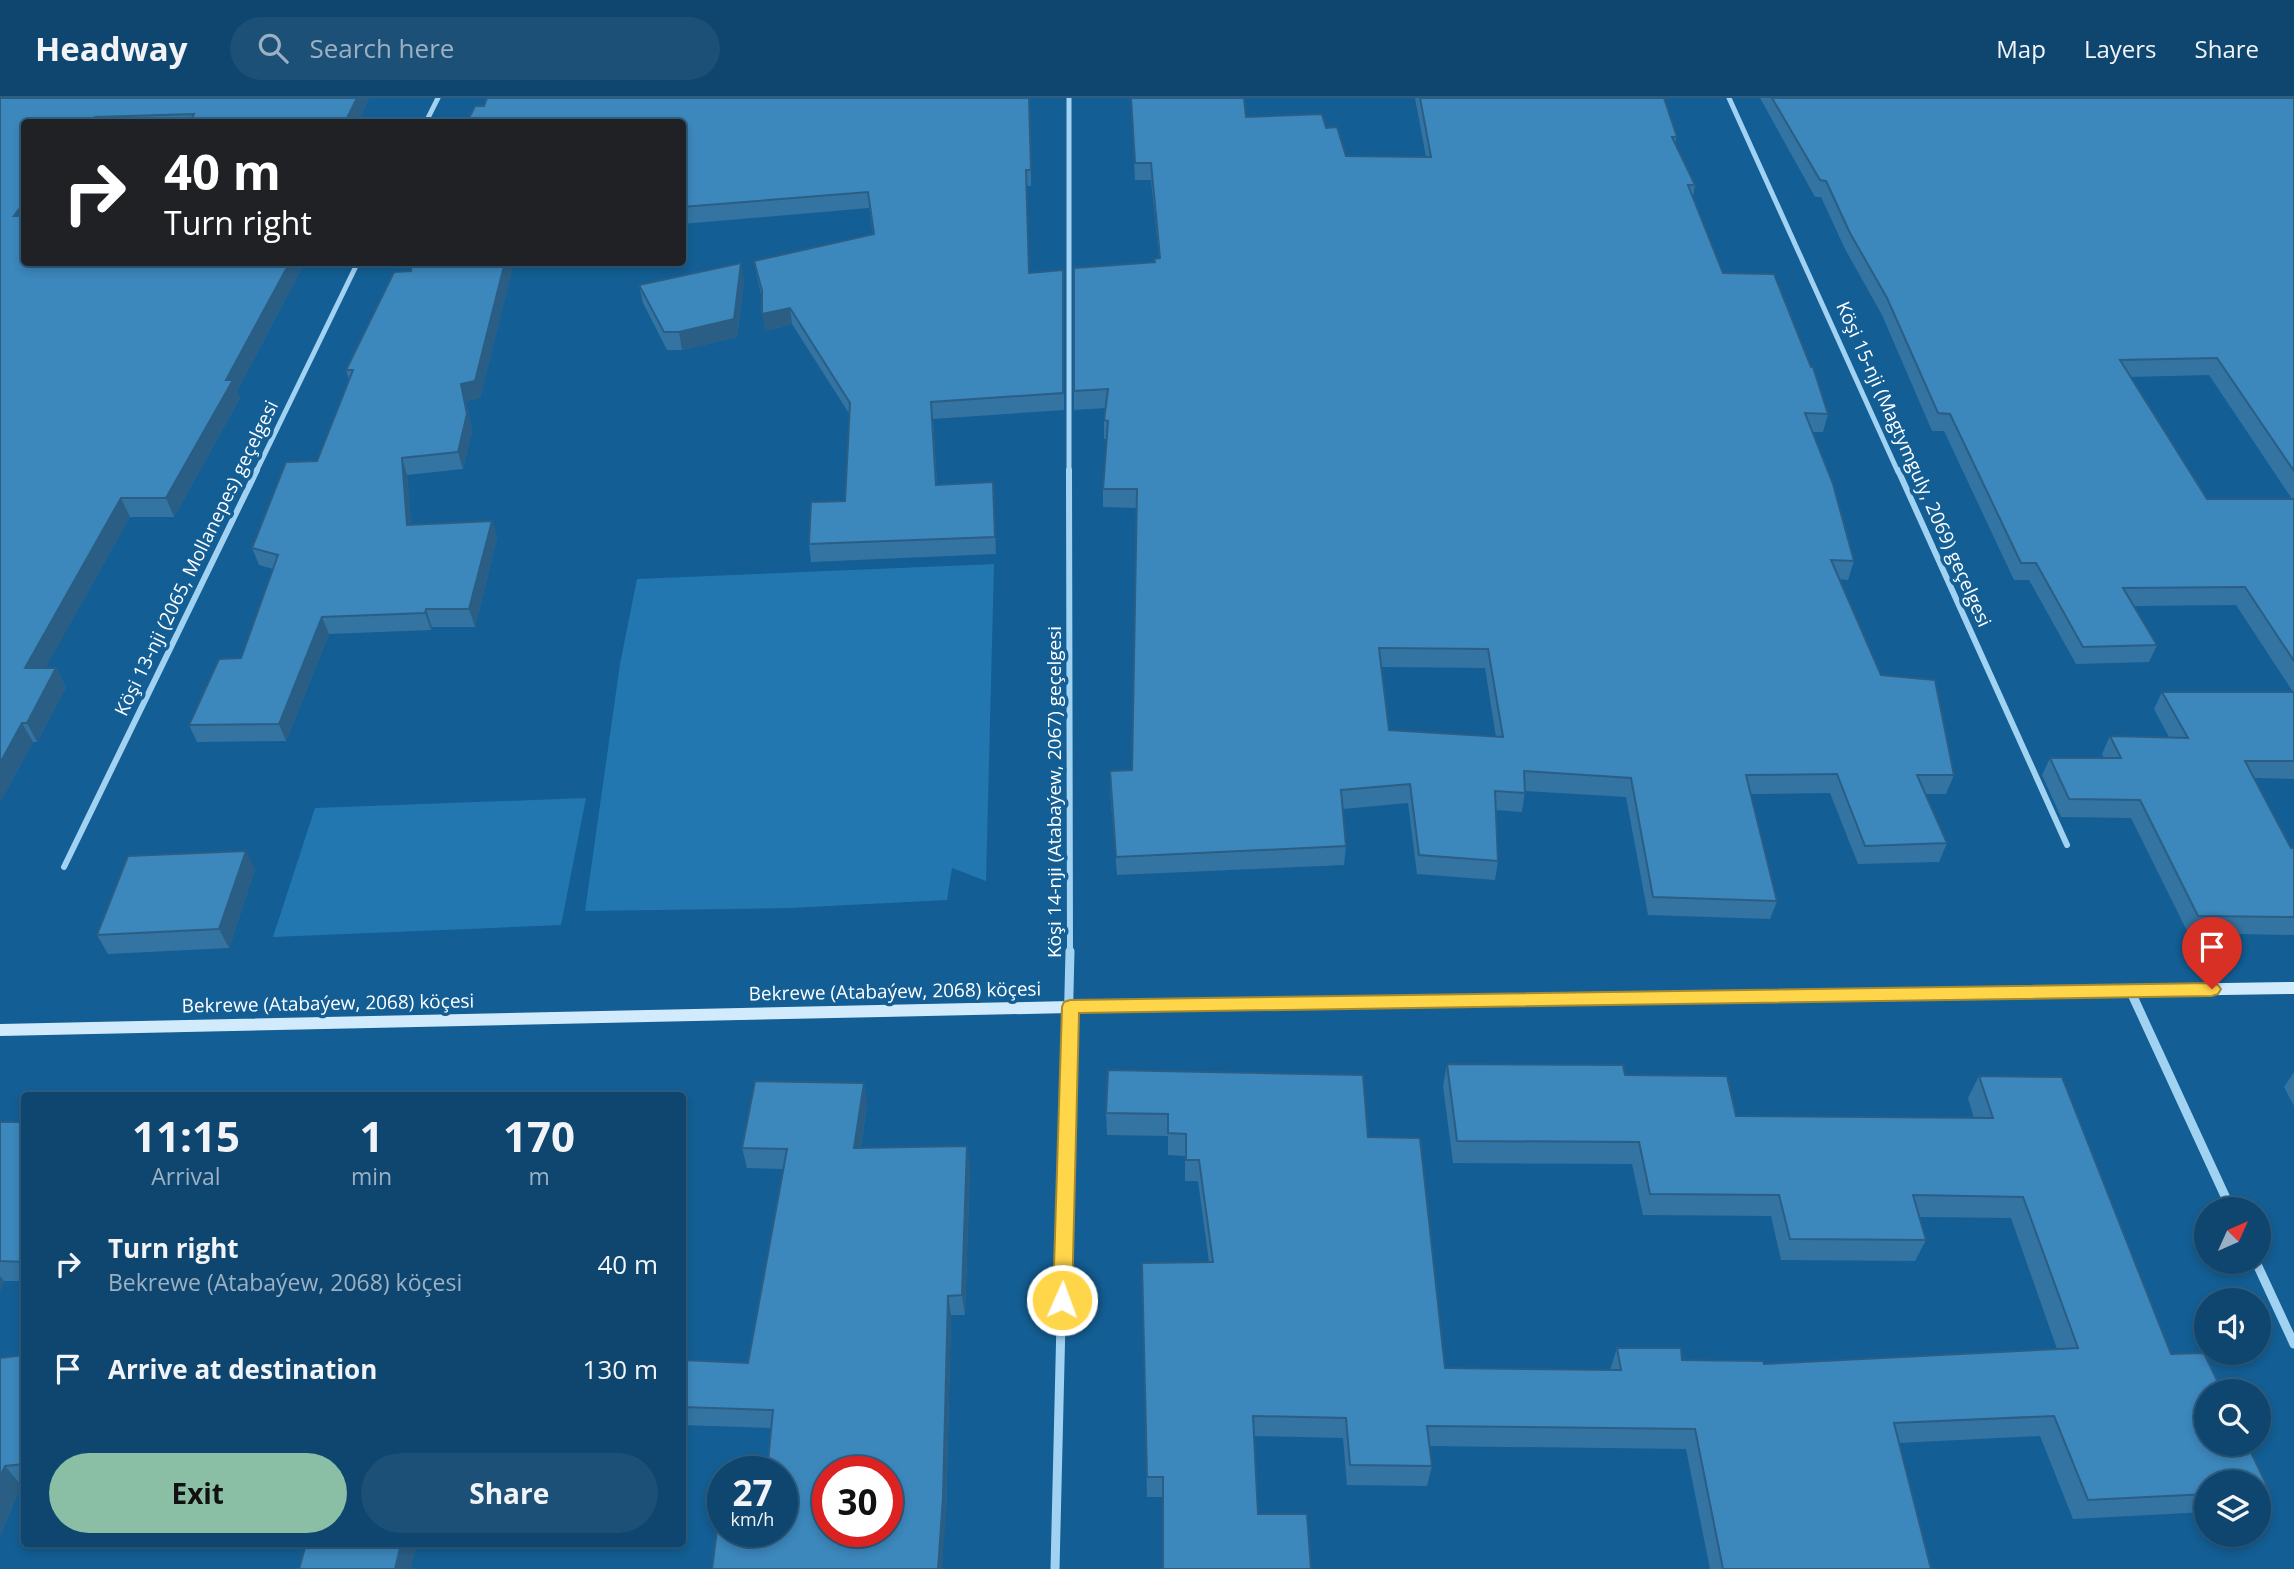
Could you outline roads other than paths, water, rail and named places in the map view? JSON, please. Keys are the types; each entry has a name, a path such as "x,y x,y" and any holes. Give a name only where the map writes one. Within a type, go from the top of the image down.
{"main road":[{"name":"Bekrewe (Atabaýew, 2068) köçesi","path":"0,1030 1070,1007 2294,988"}],"street":[{"path":"428,119 438,98"},
{"name":"Köşi 14-nji (Atabaýew, 2067) geçelgesi","path":"1055,1569 1070,1007 1069,98"},
{"name":"Köşi 15-nji (Magtymguly, 2069) geçelgesi","path":"1729,98 2067,845"},
{"name":"Köşi 13-nji (2065, Mollanepes) geçelgesi","path":"64,867 356,266"},
{"path":"2130,990 2225,1197"},
{"path":"2262,1274 2294,1344"}]}
